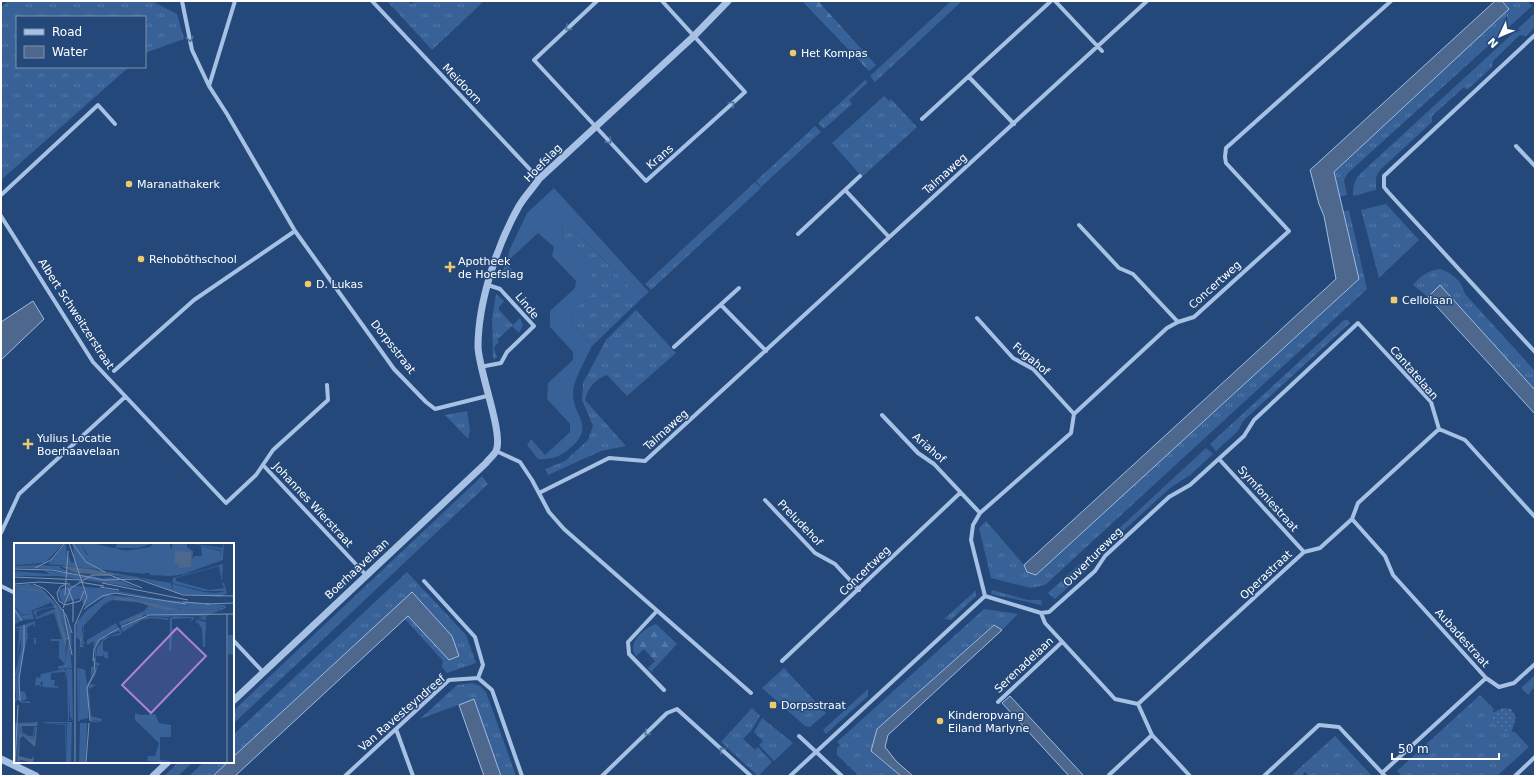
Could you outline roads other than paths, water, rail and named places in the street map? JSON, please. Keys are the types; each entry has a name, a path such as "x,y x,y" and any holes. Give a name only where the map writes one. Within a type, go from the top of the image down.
{"street":[{"name":"Dorpsstraat","path":"182,1 192,50 209,86 295,231 394,369 426,402 435,409 487,396"},
{"path":"209,86 235,1"},
{"name":"Meidoorn","path":"372,1 540,179"},
{"name":"Krans","path":"597,1 534,60 646,181 745,92 662,1"},
{"name":"Hoefslag","path":"487,396 480,367 478,347 480,319 488,285 509,227 520,204 540,179 694,36 728,1"},
{"path":"922,120 1051,1"},
{"path":"1055,1 1102,50"},
{"name":"Talmaweg","path":"539,492 609,458 645,461 1147,1"},
{"name":"Concertweg","path":"1074,414 1167,328 1178,322 1194,317 1289,231 1226,163 1226,148 1391,1"},
{"path":"1535,36 1384,176 1384,187 1388,192 1535,352"},
{"path":"969,77 1014,124"},
{"path":"1,195 98,105 115,124"},
{"path":"1516,146 1535,166"},
{"path":"798,234 846,191 860,176"},
{"path":"846,191 889,238"},
{"name":"Albert Schweitzerstraat","path":"1,216 94,362 124,397 226,503 256,475 263,465"},
{"path":"1079,225 1119,268 1133,274 1178,322"},
{"path":"114,371 194,300 295,231"},
{"name":"Linde","path":"480,367 501,363 507,352 534,326 500,289 488,285"},
{"path":"674,348 739,288"},
{"path":"721,305 766,351"},
{"name":"Fugahof","path":"977,318 1013,358 1033,369 1074,414"},
{"name":"Cantatelaan","path":"1358,324 1431,402 1439,429"},
{"name":"Ouvertureweg","path":"1041,613 1049,612 1095,571 1105,556 1169,497 1190,485 1244,436 1254,420 1358,324"},
{"path":"263,465 273,450 328,400 326,385"},
{"path":"487,396 498,431 496,451 520,462 539,492 549,512 564,529 656,612 751,693"},
{"path":"1,533 19,494 124,397"},
{"path":"985,596 972,540 973,525 980,513 1071,433 1074,414"},
{"name":"Ariahof","path":"882,415 918,454 934,464 980,513"},
{"path":"1439,429 1465,440 1535,517"},
{"name":"Operastraat","path":"1138,704 1304,552 1320,548 1352,519 1358,503 1439,429"},
{"name":"Boerhaavelaan","path":"234,701 486,463 496,451"},
{"name":"Symfoniestraat","path":"1218,459 1304,552"},
{"name":"Johannes Wierstraat","path":"263,465 366,575"},
{"name":"Concertweg","path":"782,661 859,590 960,493"},
{"name":"Preludehof","path":"765,500 815,553 834,564 859,590"},
{"name":"Aubadestraat","path":"1352,519 1386,556 1393,575 1486,678 1384,774"},
{"path":"424,581 475,637 483,665 478,678 492,690 522,776"},
{"path":"1,586 14,592"},
{"path":"985,596 1041,613"},
{"path":"790,776 985,596"},
{"path":"656,612 628,642 629,654 664,690"},
{"name":"Serenadelaan","path":"1041,613 1045,623 1114,699 1138,704"},
{"path":"234,641 264,673"},
{"name":"Serenadelaan","path":"998,702 1062,642"},
{"path":"1486,678 1499,687 1514,683 1535,664"},
{"name":"Van Ravesteyndreef","path":"344,776 450,680 478,678"},
{"path":"1138,704 1152,735 1190,776"},
{"path":"602,776 667,713 677,709 750,776"},
{"path":"1264,776 1320,725 1339,727 1384,774"},
{"path":"396,729 413,776"},
{"path":"1109,775 1152,735"},
{"path":"799,736 842,776"},
{"path":"1515,776 1535,757"},
{"path":"1,759 36,776"},
{"path":"153,776 167,763"}],"water":[{"path":"1495,1 1502,1 1509,9 1334,172 1359,279 1036,575 1027,572 1024,565 1336,279 1324,216 1319,204 1310,170"},
{"path":"1440,285 1535,390 1535,414 1428,297"},
{"path":"33,301 44,319 1,360 1,322"},
{"path":"412,592 452,636 459,656 449,660 408,616 235,776 213,776 227,763 234,763 234,756"},
{"path":"994,625 1002,630 888,735 885,747 896,761 913,776 901,776 871,751 877,729"},
{"path":"1010,696 1084,776 1069,776 1002,703"},
{"path":"474,699 501,776 484,776 459,705"}],"place":[{"name":"Het Kompas","path":"793,53"},
{"name":"Maranathakerk","path":"129,184"},
{"name":"Rehobôthschool","path":"141,259"},
{"name":"Apotheek de Hoefslag","path":"450,267"},
{"name":"D. Lukas","path":"308,284"},
{"name":"Cellolaan","path":"1394,300"},
{"name":"Yulius Locatie Boerhaavelaan","path":"28,444"},
{"name":"Dorpsstraat","path":"773,705"},
{"name":"Kinderopvang Eiland Marlyne","path":"940,721"}]}
